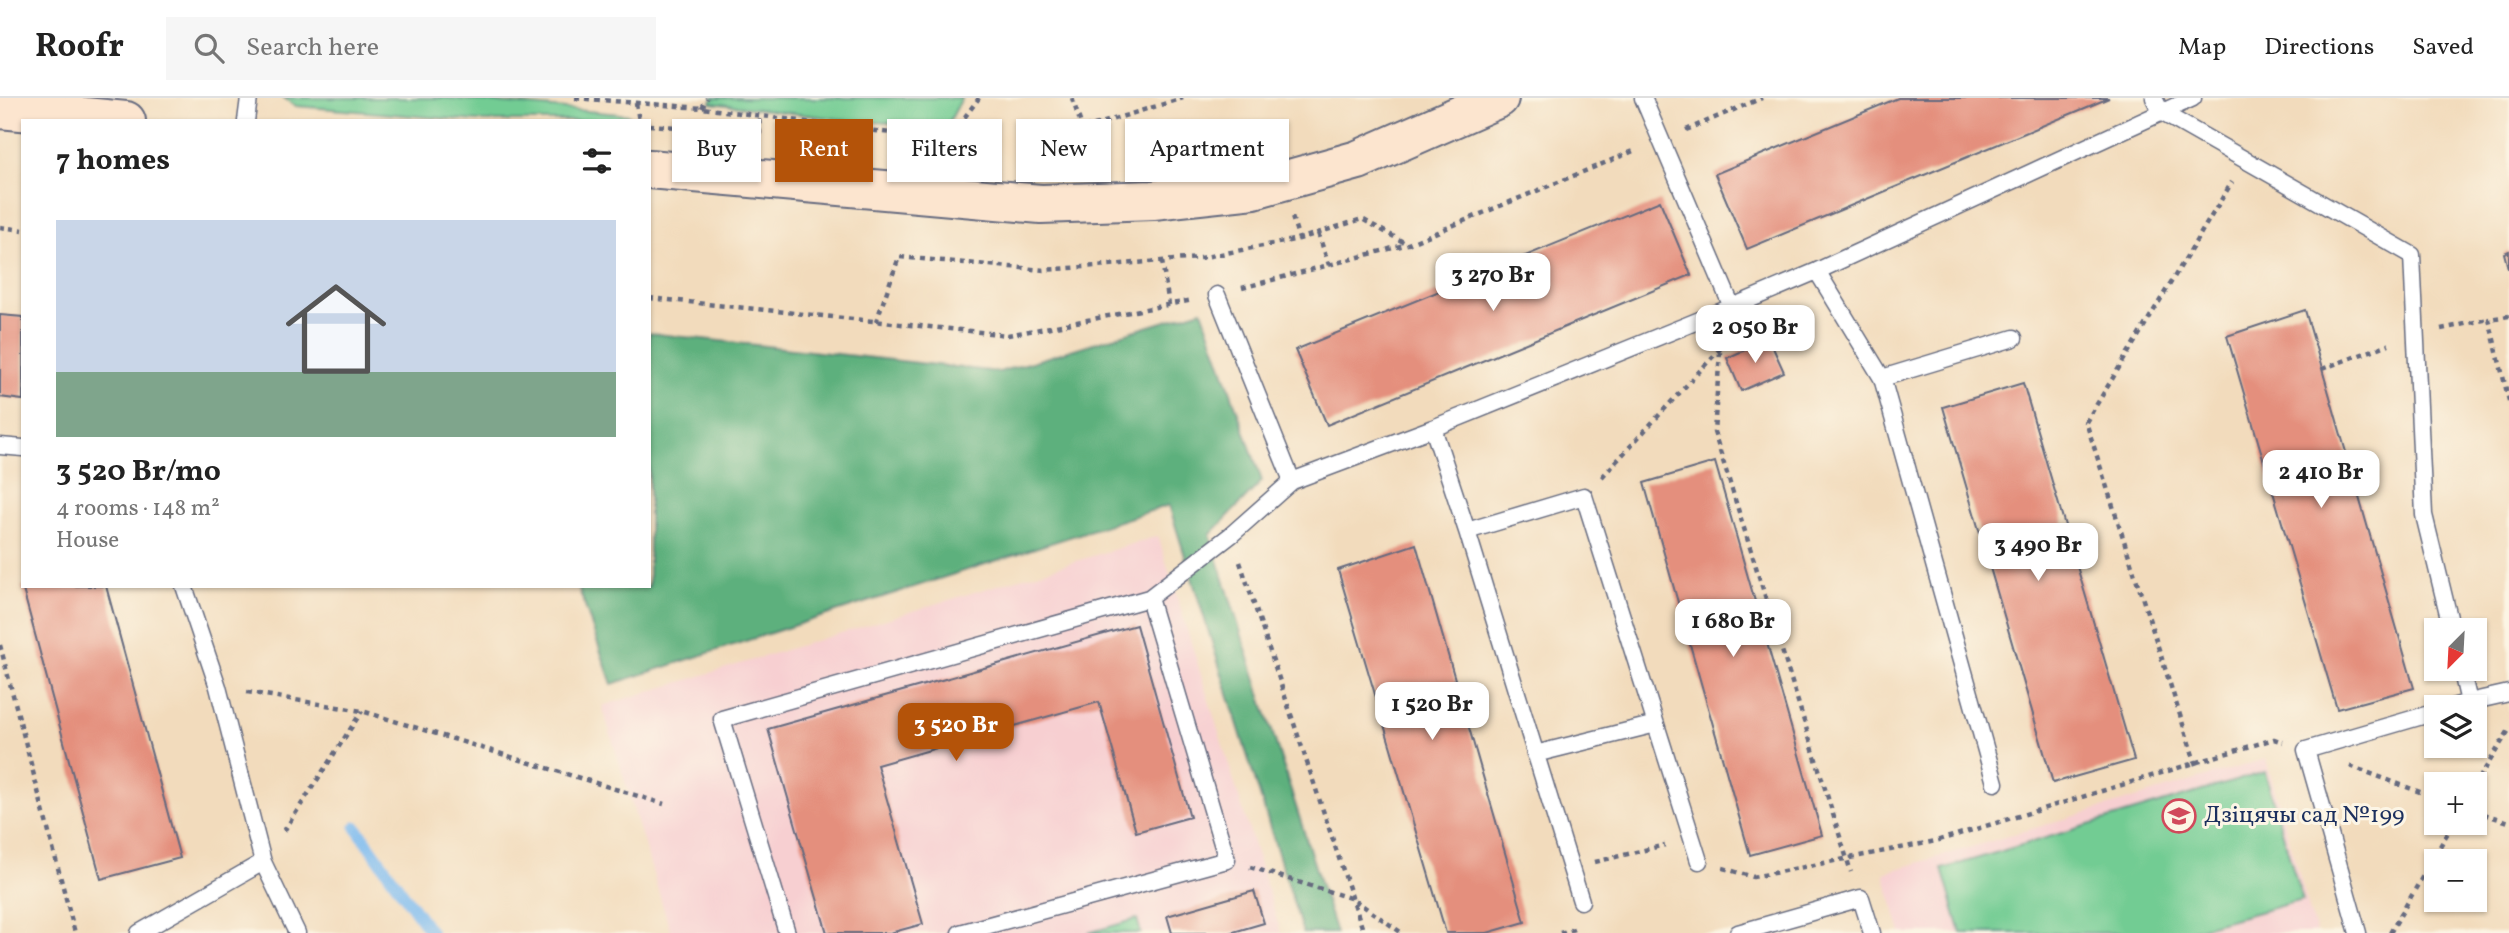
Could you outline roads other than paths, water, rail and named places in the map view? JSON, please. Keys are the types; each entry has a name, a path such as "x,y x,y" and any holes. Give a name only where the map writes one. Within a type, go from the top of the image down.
{"main road":[{"path":"651,169 1041,204 1153,200 1254,189 1358,160 1499,98"},
{"path":"0,109 105,119"}],"lane":[{"path":"246,119 249,98"},
{"path":"1643,98 1727,309"},
{"path":"787,933 722,719 1149,598 1231,535 1292,481 1433,429 1817,271 2158,105 2193,98"},
{"path":"2158,105 2245,160 2412,255 2424,515 2449,618"},
{"path":"1817,271 1882,378 1995,783"},
{"path":"1217,295 1292,481"},
{"path":"1882,378 2014,338"},
{"path":"1433,429 1468,531 1581,901"},
{"path":"0,446 21,448"},
{"path":"1468,531 1584,496 1699,861"},
{"path":"185,588 218,687 263,862 297,933"},
{"path":"960,933 1227,859 1149,598"},
{"path":"2487,698 2509,693"},
{"path":"2358,933 2306,750 2424,716"},
{"path":"1535,754 1656,724"},
{"path":"139,933 263,862"},
{"path":"1738,933 1861,898 1872,933"}],"waterway":[{"path":"356,827 431,933"}],"place":[{"name":"Дзіцячы сад №199","path":"2179,816"}]}
